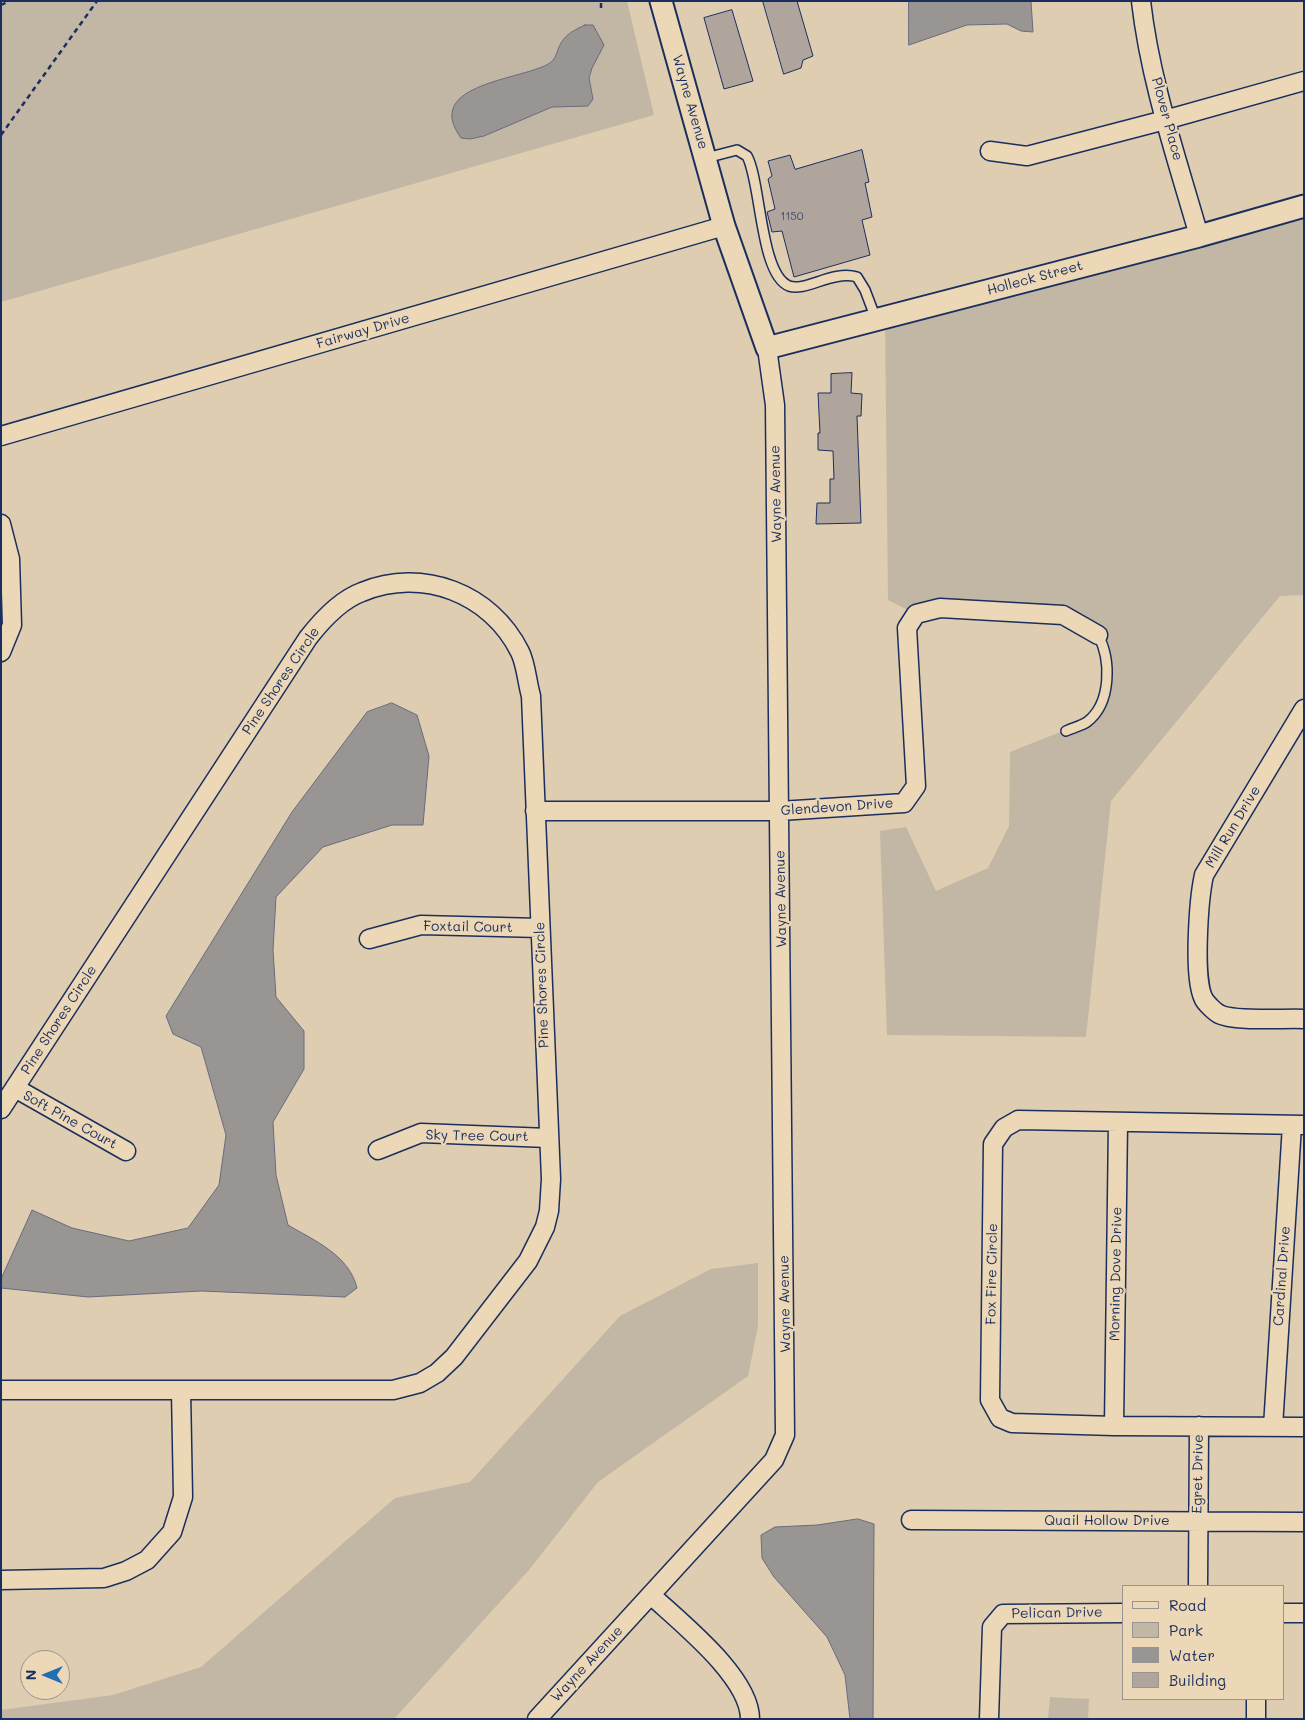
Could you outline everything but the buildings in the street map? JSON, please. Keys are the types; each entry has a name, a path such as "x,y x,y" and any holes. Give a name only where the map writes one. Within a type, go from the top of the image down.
{"street":[{"name":"Plover Place","path":"1141,1 1144,28 1165,120 1199,236"},
{"name":"Wayne Avenue","path":"537,1719 774,1460 785,1435 775,405 766,348 724,226 664,2"},
{"path":"990,151 1027,156 1165,120 1304,80"},
{"name":"Holleck Street","path":"766,348 1199,236 1304,206"},
{"name":"Fairway Drive","path":"1,436 724,226"},
{"path":"1,524 10,559 12,625 1,652"},
{"name":"Pine Shores Circle","path":"1,1109 308,638 325,617 361,592 396,582 423,582 463,594 482,605 504,626 520,653 531,696 551,1179 549,1211 545,1227 528,1261 454,1357 437,1374 420,1383 393,1390 1,1390"},
{"name":"Glendevon Drive","path":"535,811 780,811 904,803 916,786 907,628 916,614 940,608 1063,615 1098,635"},
{"name":"Mill Run Drive","path":"1304,709 1204,875 1199,895 1198,981 1204,1001 1219,1014 1233,1017 1304,1019"},
{"name":"Foxtail Court","path":"369,939 421,925 540,928"},
{"name":"Soft Pine Court","path":"15,1088 126,1151"},
{"name":"Fox Fire Circle","path":"1298,1125 1018,1120 1004,1128 993,1144 990,1400 1000,1418 1012,1423 1114,1426 1304,1427"},
{"name":"Morning Dove Drive","path":"1114,1426 1118,1123"},
{"name":"Cardinal Drive","path":"1272,1427 1298,1125"},
{"name":"Sky Tree Court","path":"378,1150 421,1133 548,1138"},
{"path":"1,1580 104,1578 126,1571 147,1560 172,1532 183,1497 181,1390"},
{"name":"Egret Drive","path":"1198,1521 1199,1426"},
{"name":"Quail Hollow Drive","path":"911,1520 1304,1522"},
{"path":"1198,1521 1198,1585"},
{"path":"652,1595 726,1666 750,1708 750,1719"},
{"name":"Pelican Drive","path":"989,1715 992,1627 1003,1614 1122,1613"},
{"path":"1285,1613 1304,1613"},
{"path":"1256,1700 1256,1719"}],"lane":[{"path":"705,158 736,150 742,151 747,156 753,169 762,226 773,268 781,281 789,286 797,287 833,276 856,277 865,290 876,319"},
{"path":"1066,732 1088,721 1103,700 1106,679 1105,647 1098,635"}],"path":[{"path":"1,5 9,1"},
{"path":"1,135 97,1"},
{"path":"601,1 601,8"}],"green space":[{"path":"1,1 627,1 654,115 1,302"},
{"path":"1304,204 1304,595 1280,596 1111,801 1086,1037 887,1035 880,831 906,827 936,891 988,868 1009,826 1010,752 1088,721 1103,700 1105,647 1063,615 916,614 888,600 885,317"},
{"path":"758,1263 758,1326 748,1376 598,1482 529,1570 394,1719 1,1719 1,1710 113,1695 201,1667 395,1498 470,1482 620,1316 711,1269"},
{"path":"1050,1697 1089,1699 1088,1719 1048,1719"}],"water":[{"path":"909,1 1031,1 1033,32 1021,31 1007,24 967,25 909,45"},
{"path":"585,25 593,25 604,45 589,78 593,99 588,106 552,107 484,136 470,139 461,138 452,120 454,105 465,95 481,86 537,69 550,63 554,59 563,40 572,32"},
{"path":"392,703 417,715 429,756 423,825 392,825 323,847 276,897 273,950 276,997 304,1031 304,1069 273,1122 276,1175 288,1225 320,1243 339,1258 353,1276 357,1288 345,1297 201,1291 88,1297 1,1288 1,1279 32,1210 72,1228 129,1241 188,1228 219,1185 226,1135 201,1047 173,1034 166,1016 292,812 367,712"},
{"path":"858,1519 874,1524 873,1719 850,1719 845,1675 827,1637 774,1577 762,1558 761,1535 775,1527 817,1525"}]}
